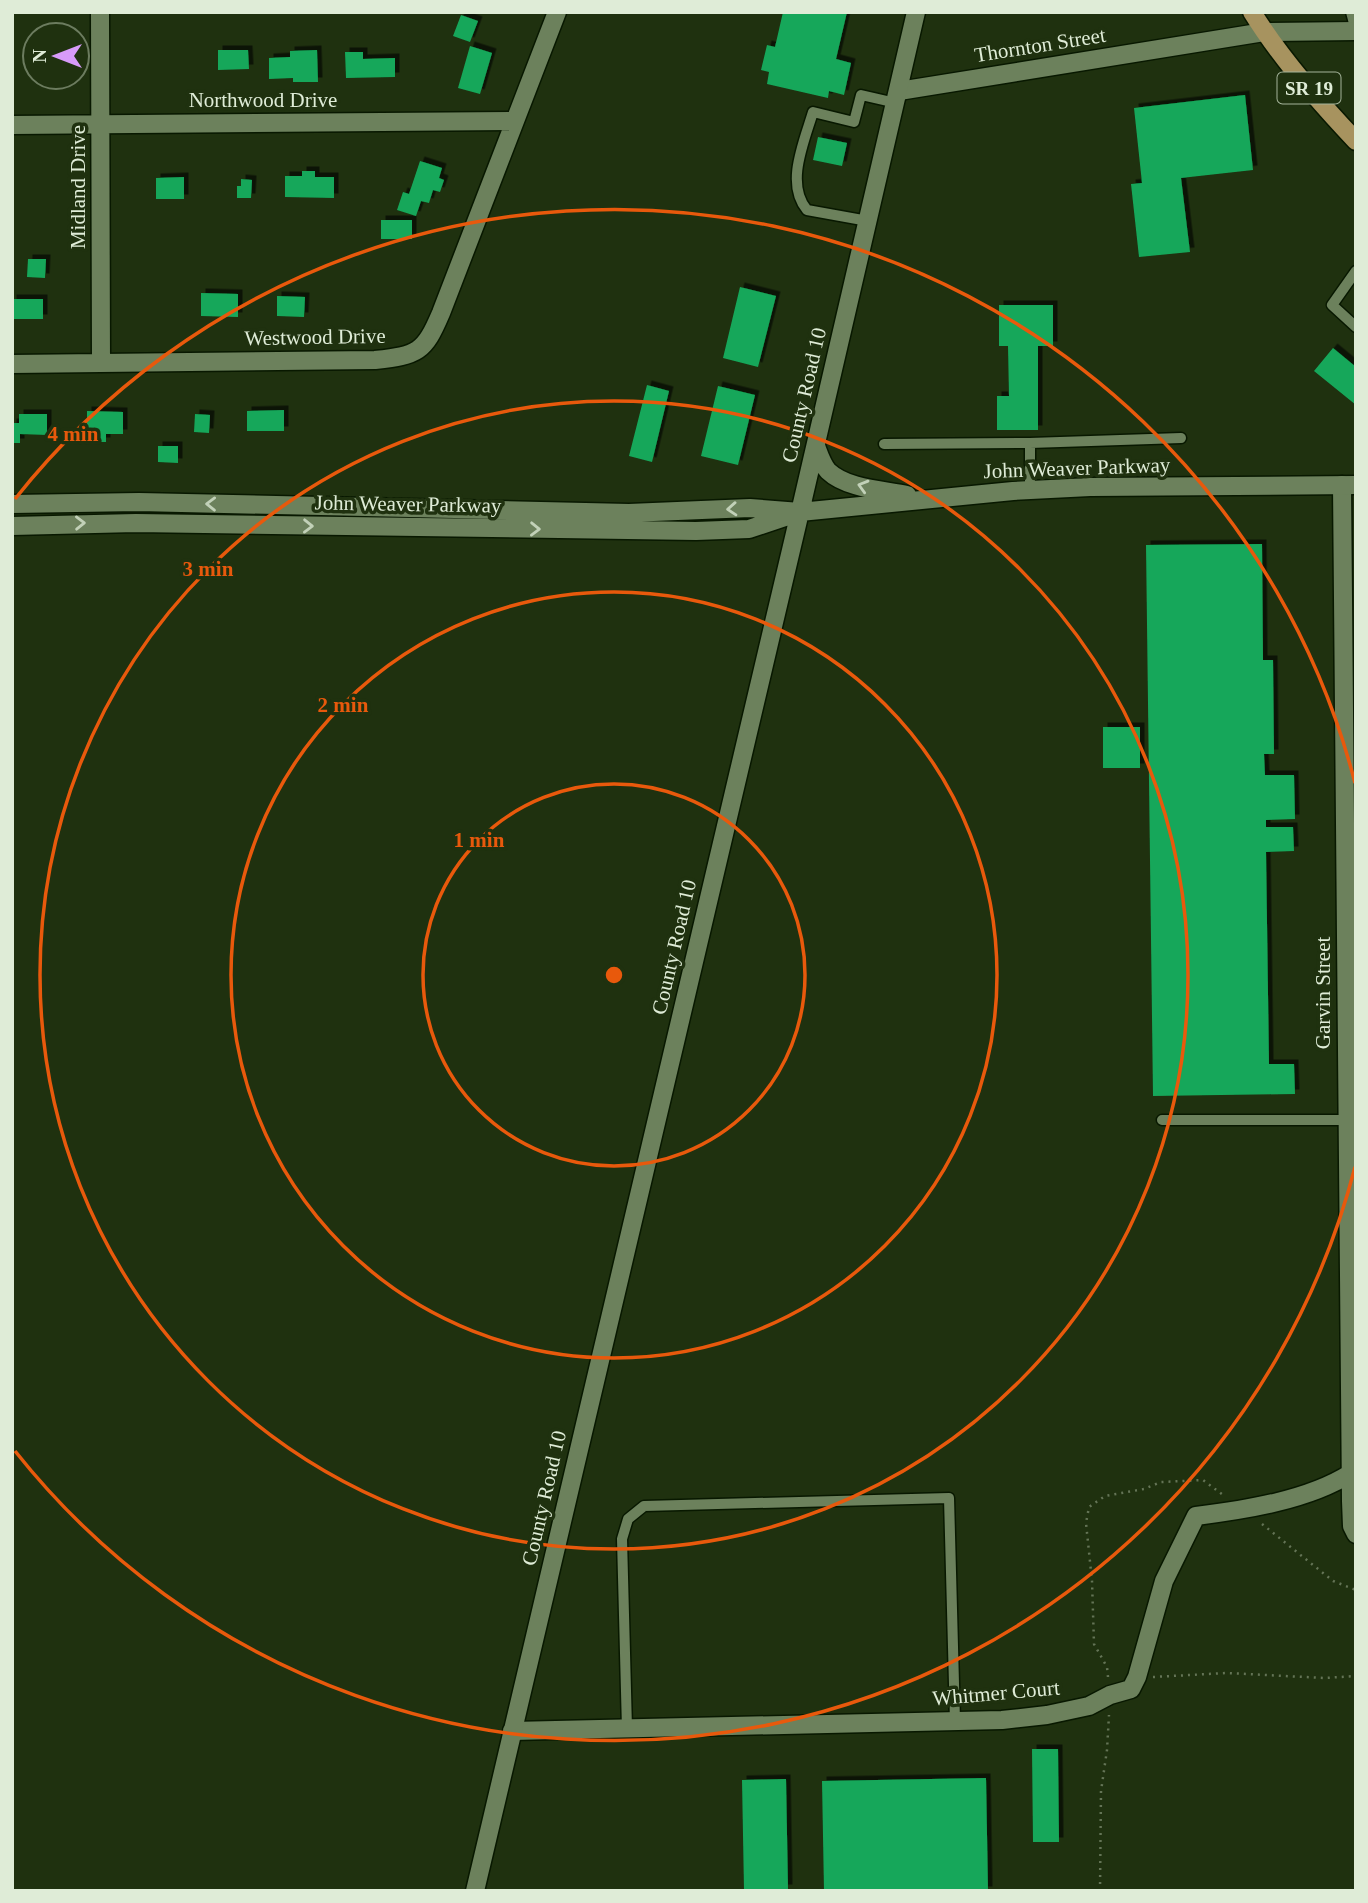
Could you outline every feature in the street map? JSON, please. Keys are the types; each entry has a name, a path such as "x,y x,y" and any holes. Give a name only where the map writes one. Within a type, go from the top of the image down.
{"main road":[{"name":"SR 19","path":"1252,12 1264,32 1325,108 1356,141"}],"street":[{"name":"Midland Drive","path":"100,12 101,362"},
{"name":"Westwood Drive","path":"12,364 375,360 418,352 430,338 441,313 557,12"},
{"name":"County Road 10","path":"475,1891 916,12"},
{"name":"Thornton Street","path":"897,97 1264,32 1356,31"},
{"name":"Northwood Drive","path":"12,125 514,121"},
{"path":"816,446 828,471 840,479 866,487 928,498"},
{"name":"John Weaver Parkway","path":"12,504 153,502 629,513 750,508 800,512 928,498 1090,487 1349,485"},
{"name":"Garvin Street","path":"1349,485 1351,1030 1347,1120 1350,1473 1352,1526 1356,1534"},
{"name":"John Weaver Parkway","path":"12,526 136,523 696,531 749,529 800,512"},
{"path":"1137,1677 1164,1581 1196,1516 1229,1512 1301,1496 1337,1482 1350,1473"},
{"name":"Whitmer Court","path":"512,1731 1035,1717 1089,1706 1110,1695 1130,1689 1137,1677"}],"lane":[{"path":"1351,12 1356,31"},
{"path":"868,221 807,210 798,200 796,180 802,149 813,113 854,122 861,95 897,97"},
{"path":"1356,271 1332,305 1356,327"},
{"path":"884,444 1181,438"},
{"path":"1030,443 1030,491"},
{"path":"1162,1121 1347,1120"},
{"path":"627,1728 622,1539 628,1519 644,1506 949,1498 955,1721"}],"path":[{"path":"1108,1677 1227,1673 1285,1677 1356,1676"}],"building":[{"path":"783,12 847,12 836,59 851,63 844,95 829,91 828,98 767,84 769,72 761,70 767,45 775,47"},
{"path":"461,15 478,21 470,42 453,36"},
{"path":"470,46 492,53 480,94 458,88"},
{"path":"218,50 248,50 249,69 218,70"},
{"path":"317,50 318,82 293,82 293,78 269,79 269,58 290,57 290,51"},
{"path":"345,52 363,52 363,59 395,58 395,77 346,78"},
{"path":"1245,95 1253,170 1181,178 1190,252 1139,257 1131,184 1142,183 1134,108"},
{"path":"818,137 847,143 842,166 813,160"},
{"path":"420,161 442,168 439,178 444,180 440,192 433,190 429,203 421,201 416,216 397,210 403,192 409,194"},
{"path":"302,171 315,171 315,177 334,177 334,198 285,197 285,176 302,176"},
{"path":"184,177 184,199 156,199 156,178"},
{"path":"241,179 252,180 251,198 237,198 237,186 241,186"},
{"path":"381,220 412,220 412,239 381,239"},
{"path":"28,259 46,259 45,278 27,277"},
{"path":"740,287 776,296 758,367 723,358"},
{"path":"201,293 238,294 238,317 201,316"},
{"path":"277,296 305,297 304,317 277,316"},
{"path":"12,299 43,299 43,319 12,319"},
{"path":"999,305 1053,305 1053,346 1038,346 1038,430 997,430 997,396 1009,396 1008,346 999,346"},
{"path":"1333,348 1356,367 1356,405 1314,371"},
{"path":"647,385 669,391 652,462 629,456"},
{"path":"718,386 755,395 738,465 701,456"},
{"path":"284,410 284,431 247,431 247,411"},
{"path":"87,411 123,412 123,434 106,434 106,442 93,442 93,434 87,434"},
{"path":"19,414 47,414 47,435 20,434 20,443 12,443 12,423 19,423"},
{"path":"195,414 210,415 209,433 194,432"},
{"path":"158,446 178,446 178,463 158,462"},
{"path":"1262,544 1263,660 1273,660 1274,754 1264,754 1265,775 1294,775 1295,819 1266,820 1266,827 1293,827 1294,851 1266,852 1269,1064 1294,1064 1295,1094 1153,1096 1146,545"},
{"path":"1103,727 1140,727 1140,768 1103,768"},
{"path":"1032,1749 1058,1749 1059,1842 1033,1842"},
{"path":"986,1778 988,1891 824,1891 822,1781"},
{"path":"786,1779 788,1889 744,1890 742,1780"}]}
